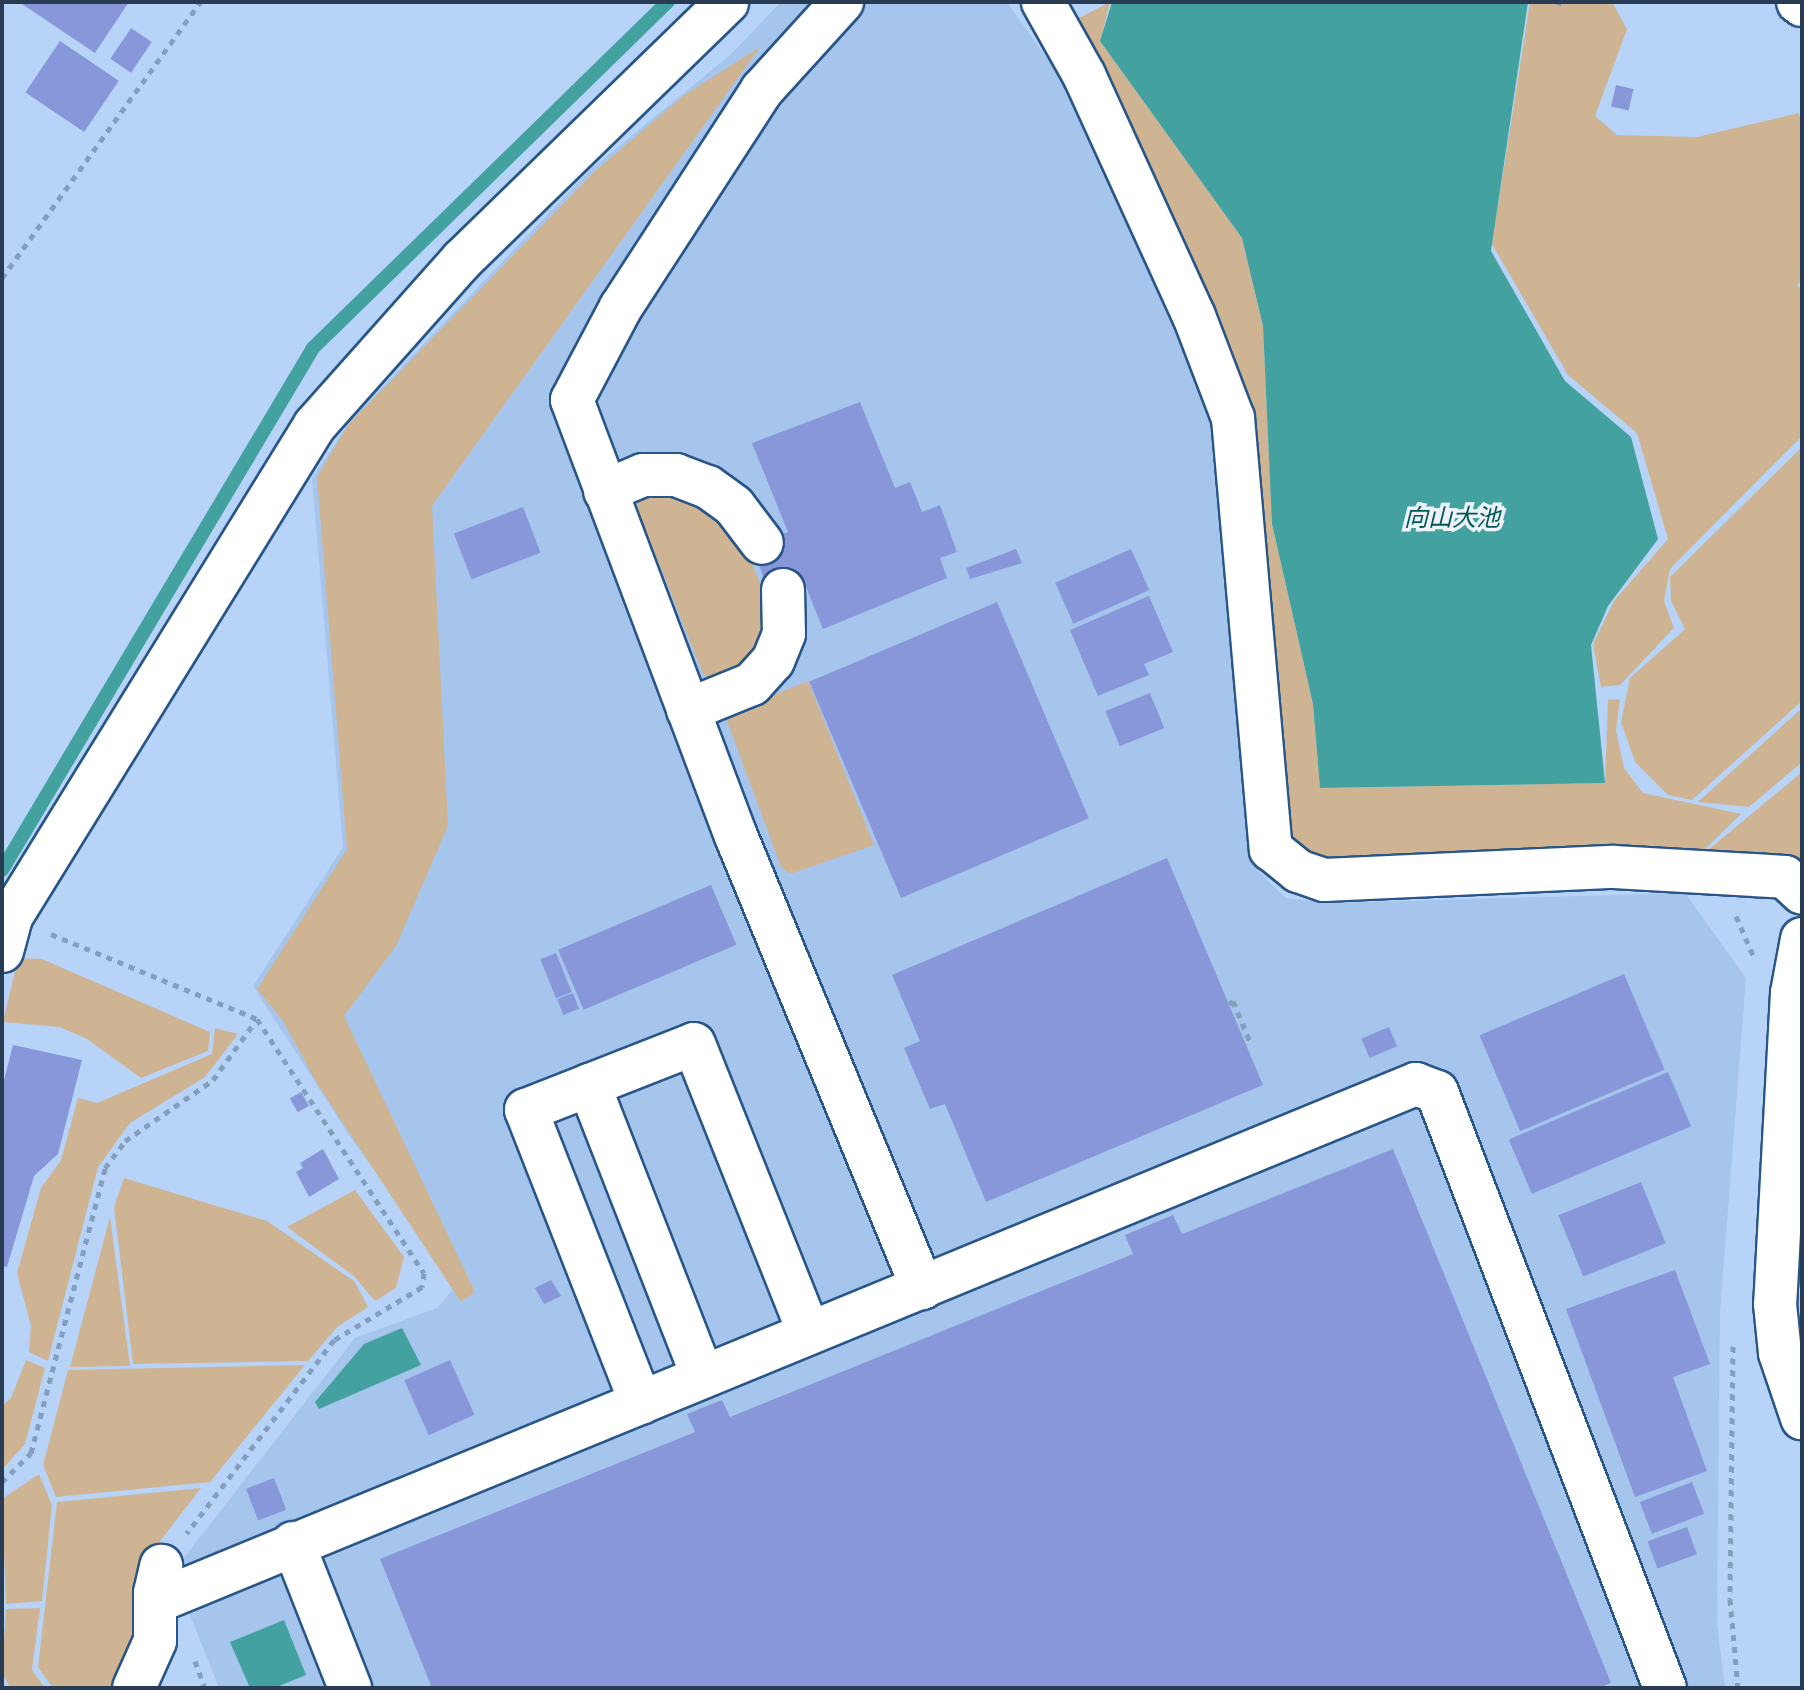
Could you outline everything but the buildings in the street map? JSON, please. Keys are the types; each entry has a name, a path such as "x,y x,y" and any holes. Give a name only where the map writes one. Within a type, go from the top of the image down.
{"street":[{"path":"6,934 315,425 462,260 727,2"},
{"path":"842,2 762,90 621,307 572,400 688,710 922,1288"},
{"path":"1043,2 1084,75 1188,302 1233,418 1264,811 1271,849 1298,871 1324,880 1614,867 1719,885 1785,877 1802,893"},
{"path":"598,472 676,475 708,487 734,506 762,543"},
{"path":"688,710 752,684 773,661 784,634 783,590"},
{"path":"1802,939 1792,993 1775,1304 1780,1353 1802,1418"},
{"path":"641,1403 526,1110 694,1044 809,1333"},
{"path":"134,1688 155,1641 155,1593 166,1581 293,1543 1416,1084 1437,1092 1665,1688"},
{"path":"589,1085 703,1377"},
{"path":"293,1543 350,1688"}],"path":[{"path":"2,278 200,2"},
{"path":"1719,885 1755,960"},
{"path":"6,934 257,1019 424,1273 422,1287 334,1340 166,1581"},
{"path":"1229,1004 1233,1001 1251,1044"},
{"path":"2,1482 31,1453 105,1168 125,1141 213,1080 257,1019"},
{"path":"1733,1337 1730,1599 1738,1688"}],"shaded area":[{"path":"781,2 1007,2 1083,109 1221,411 1233,660 1257,870 1286,898 1333,903 1685,893 1746,978 1720,1313 1717,1623 1725,1688 219,1688 173,1572 355,1338 437,1308 456,1286 347,1132 253,986 343,847 312,478 350,421 591,169 730,55"},
{"path":"1110,2 1100,41 1242,238 1263,326 1272,524 1313,704 1320,788 1605,783 1608,700 1620,699 1616,730 1624,768 1643,793 1741,814 1698,856 1320,868 1280,827 1253,518 1071,22"},
{"path":"1530,2 1612,2 1627,29 1595,116 1617,135 1697,137 1799,113 1802,125 1802,280 1797,285 1802,291 1802,436 1670,569 1664,601 1674,628 1620,685 1601,687 1593,644 1614,601 1668,539 1637,433 1568,375 1492,244"},
{"path":"760,47 432,506 448,826 396,946 344,1016 475,1292 461,1302 318,1085 283,1021 257,989 347,849 317,477 348,425 595,171 683,96"},
{"path":"1802,447 1802,701 1692,800 1668,795 1635,762 1621,722 1630,678 1685,629 1671,601 1670,577"},
{"path":"661,488 704,506 744,544 771,610 771,630 744,668 711,680 703,674 637,508 639,498"},
{"path":"808,681 874,845 790,874 781,867 727,721 733,711"},
{"path":"1802,708 1802,762 1749,807 1698,802"},
{"path":"1802,772 1800,868 1702,855"},
{"path":"18,958 42,959 210,1032 208,1051 141,1078 87,1039 60,1027 3,1022"},
{"path":"215,1028 238,1034 205,1077 130,1123 98,1167 48,1361 29,1352 31,1326 17,1273 41,1188 61,1160 78,1098 97,1103 212,1054"},
{"path":"124,1178 267,1221 354,1281 368,1307 337,1327 308,1361 133,1364 114,1207"},
{"path":"355,1190 404,1257 396,1288 375,1301 354,1276 287,1227"},
{"path":"110,1217 130,1366 70,1367"},
{"path":"26,1360 45,1368 25,1444 2,1470 2,1406 11,1398"},
{"path":"305,1365 210,1482 56,1497 43,1465 68,1370"},
{"path":"39,1474 52,1505 42,1601 6,1604 2,1499"},
{"path":"201,1488 151,1553 131,1664 111,1688 53,1688 38,1667 57,1502"},
{"path":"40,1608 32,1670 45,1688 10,1688 2,1672 6,1609"}],"water":[{"name":"向山大池","path":"1112,2 1528,2 1491,251 1565,381 1631,437 1658,539 1608,606 1591,645 1605,783 1320,788 1313,704 1272,524 1263,326 1242,238 1100,41"},
{"path":"402,1328 421,1365 319,1409 315,1402 364,1344"},
{"path":"284,1620 306,1675 274,1688 250,1688 230,1642"}],"waterway":[{"path":"2,870 313,348 668,2"}]}
